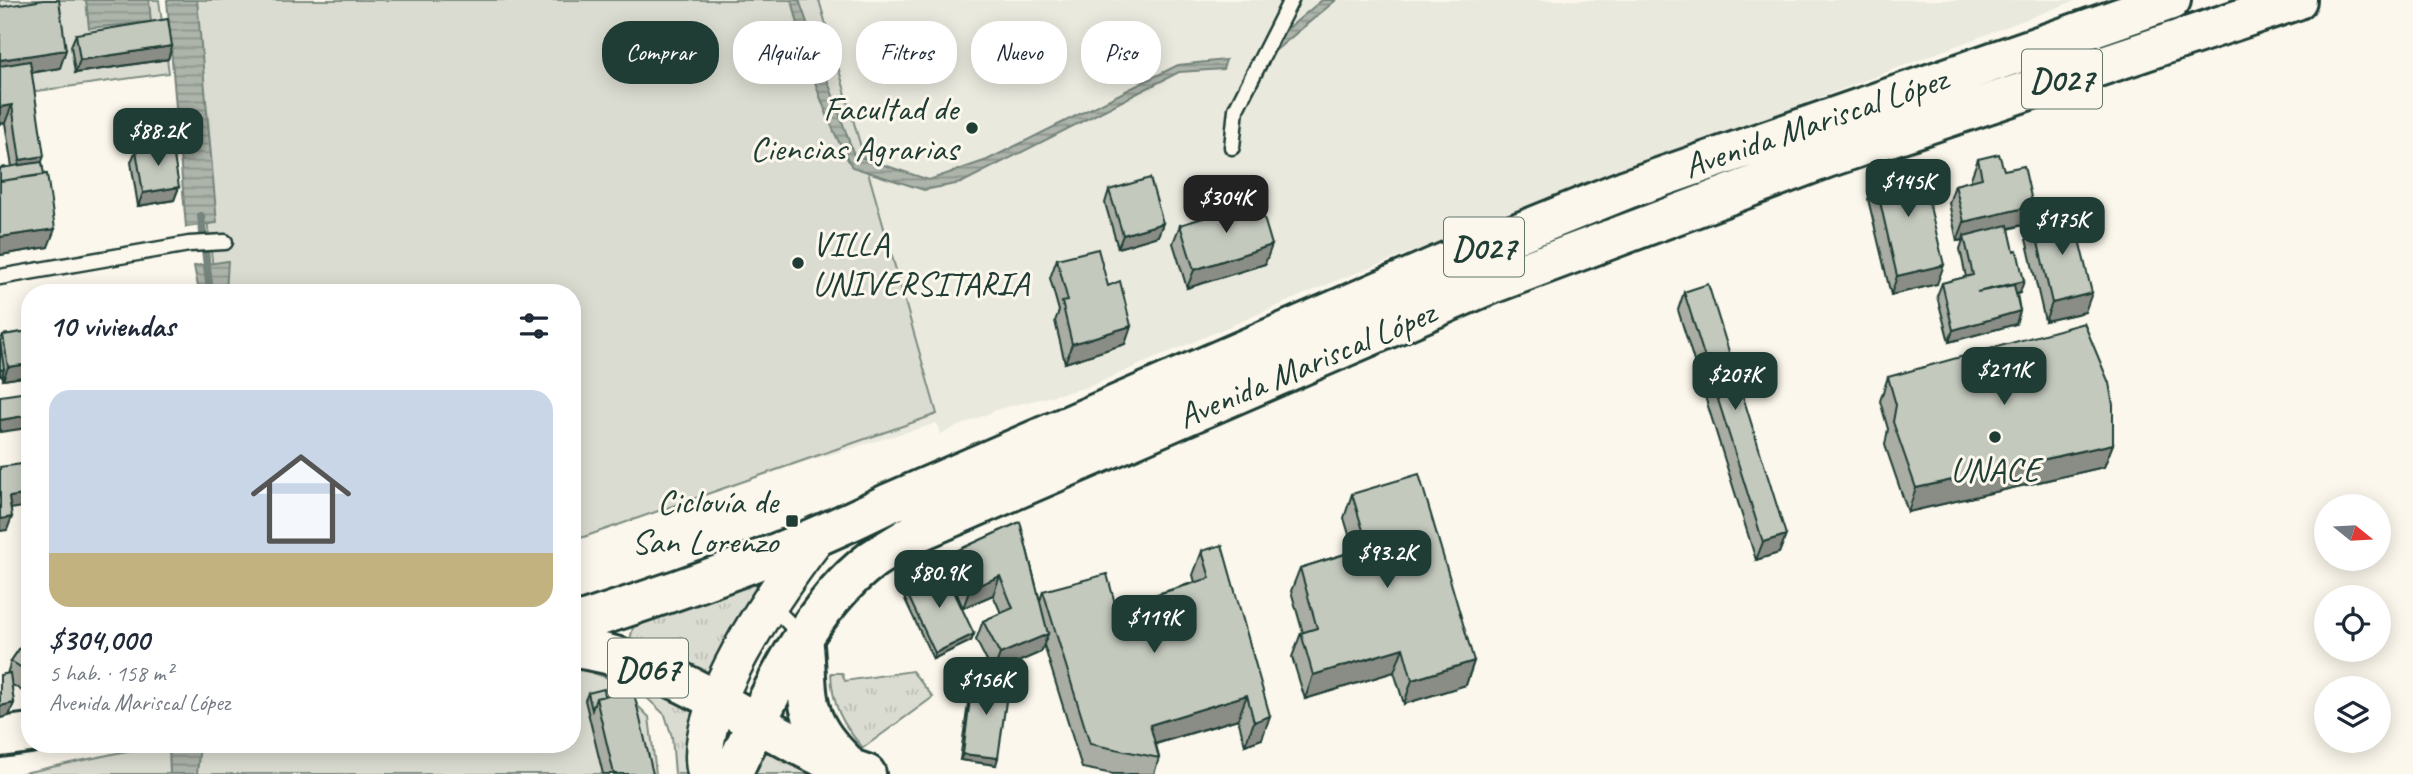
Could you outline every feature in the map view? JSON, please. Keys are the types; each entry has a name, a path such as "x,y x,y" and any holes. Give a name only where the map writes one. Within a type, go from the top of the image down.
{"main road":[{"name":"Avenida Mariscal López","path":"581,622 685,588 815,539 887,504 1458,257 1627,189 2171,0"},
{"name":"Avenida Mariscal López","path":"757,723 803,637 845,586 872,560 915,533 1481,288 1827,158 2297,0"},
{"path":"803,637 808,710 823,740 859,772"},
{"name":"D067","path":"581,649 615,655 656,671 859,772"},
{"name":"D027","path":"732,774 757,723"},
{"path":"0,737 21,734"}],"street":[{"path":"707,774 703,749 718,703 747,639 815,539"}],"lane":[{"path":"1232,147 1236,109 1291,0"},
{"path":"0,277 189,244 225,242"},
{"path":"769,603 803,637"}],"shaded area":[{"path":"86,0 149,0 151,22 89,28"},
{"path":"167,0 197,0 217,223 186,227"},
{"name":"VILLA UNIVERSITARIA","path":"180,0 2077,0 1333,282 1088,387 999,409 940,434 937,423 805,462 581,539 581,284 561,284"},
{"path":"792,0 799,0 806,21 797,21"},
{"path":"1322,0 1336,0 1252,70 1250,60"},
{"path":"1226,60 1223,69 1179,72 1161,81 1161,73 1178,65"},
{"path":"829,84 854,155 929,180 987,160 1140,84 1155,84 961,183 924,190 852,167 832,128 816,86"},
{"path":"228,261 227,284 197,284 194,266"},
{"path":"169,753 199,753 197,774 170,774"}],"green space":[{"path":"0,0 159,0 169,73 0,96"},
{"path":"180,0 819,0 825,21 733,21 733,84 842,84 842,81 937,414 581,538 581,284 215,284"},
{"path":"761,584 717,679 633,645 630,640 633,627 741,587"},
{"path":"581,669 611,679 649,717 656,774 19,774 117,753 581,753"},
{"path":"912,671 933,697 863,748 849,731 840,713 833,695 831,673 842,673 845,681"},
{"path":"626,678 671,696 694,710 691,774 675,774 672,737 665,715"},
{"path":"766,753 773,753 822,774 751,774"}],"building":[{"path":"59,0 66,50 0,60 0,7"},
{"path":"168,19 172,46 80,60 76,34"},
{"path":"30,61 44,156 20,160 12,105 0,107 0,66"},
{"path":"172,144 179,187 143,193 136,150"},
{"path":"1999,154 2004,170 2024,166 2033,206 1964,222 1955,185 1982,178 1978,159"},
{"path":"1902,157 1906,173 1921,169 1944,265 1897,276 1875,180 1887,177 1883,161"},
{"path":"42,162 44,175 0,181 0,168"},
{"path":"47,174 55,229 0,237 0,181"},
{"path":"1150,178 1163,223 1123,235 1109,190"},
{"path":"1259,201 1272,245 1194,270 1180,225"},
{"path":"2072,211 2092,293 2052,303 2033,221"},
{"path":"2008,225 2024,281 1977,292 2014,285 2020,311 1953,330 1942,283 1973,275 1964,236"},
{"path":"1098,249 1108,286 1120,281 1131,326 1072,344 1062,302 1068,301 1057,259"},
{"path":"1708,284 1786,535 1763,542 1684,292"},
{"name":"UNACE","path":"2084,323 2109,383 2113,405 2113,444 1916,488 1893,422 1896,405 1888,377"},
{"path":"21,332 21,365 8,367 3,335"},
{"path":"0,341 4,369 0,370"},
{"path":"21,393 21,416 0,420 0,396"},
{"path":"21,464 21,495 9,497 12,517 0,519 0,467"},
{"path":"1419,474 1474,661 1412,680 1403,648 1313,675 1301,633 1317,628 1300,568 1368,547 1352,494"},
{"path":"1020,522 1048,634 1000,654 983,621 1013,608 1000,576 970,589 954,552"},
{"path":"1222,545 1270,716 1254,722 1247,695 1150,725 1159,758 1090,744 1043,591 1107,574 1116,607 1210,578 1202,551"},
{"path":"942,566 974,634 935,653 903,585"},
{"path":"21,646 21,667 11,661"},
{"path":"10,673 14,703 0,706 0,675"},
{"path":"973,675 1009,680 998,758 963,754"},
{"path":"604,689 605,696 596,698 592,710 588,693"},
{"path":"633,689 653,774 614,774 596,698"}],"waterway":[{"path":"201,216 209,284"}],"place":[{"name":"Facultad de Ciencias Agrarias","path":"972,128"},
{"name":"VILLA UNIVERSITARIA","path":"798,263"},
{"name":"UNACE","path":"1995,437"},
{"name":"Ciclovía de San Lorenzo","path":"792,521"}]}
